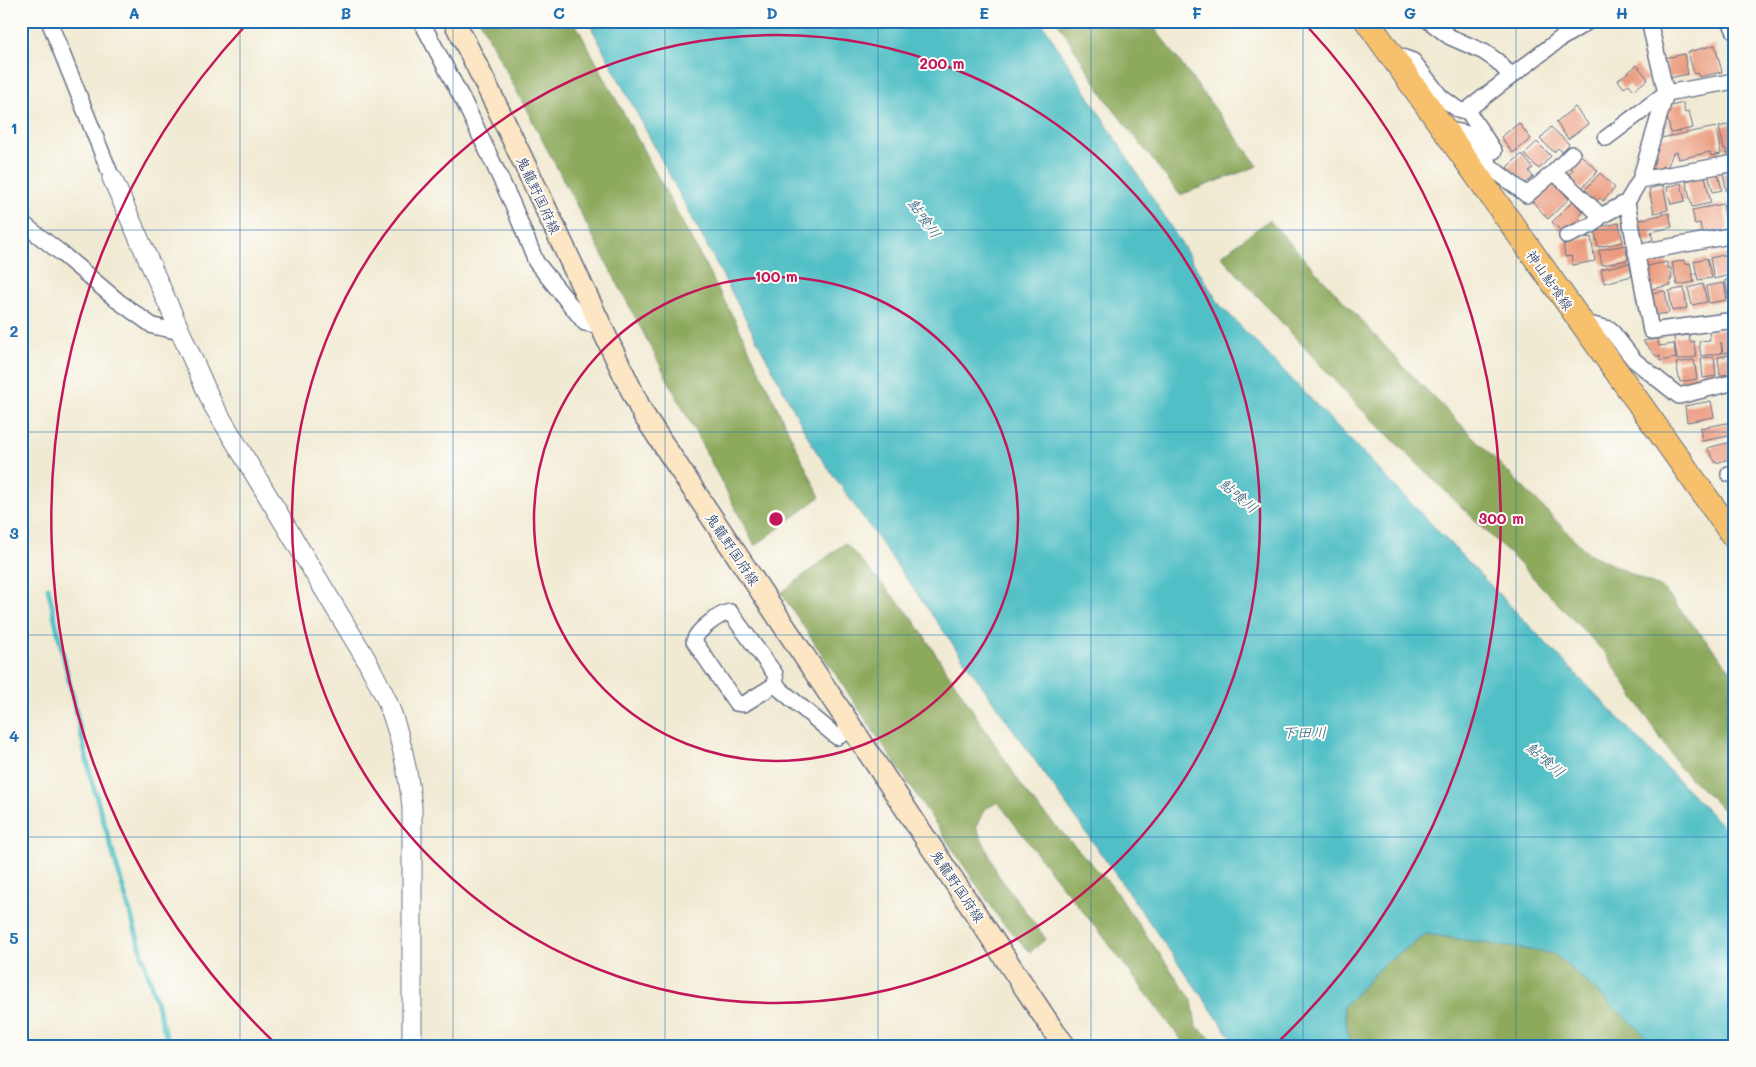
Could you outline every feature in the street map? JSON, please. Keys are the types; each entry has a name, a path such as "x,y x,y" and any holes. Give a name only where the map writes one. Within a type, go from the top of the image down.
{"main road":[{"name":"鬼籠野国府線","path":"454,21 509,130 643,414 1066,1046"},
{"name":"神山鮎喰線","path":"1367,21 1735,538"}],"street":[{"path":"49,21 112,178 213,405 366,659 387,700 408,771 412,807 412,1046"},
{"path":"421,21 465,104 505,188 536,262 585,323 600,326"},
{"path":"1429,21 1450,37 1484,52 1497,61 1511,76"},
{"path":"1391,53 1413,61 1441,98 1460,111 1468,110 1560,39 1589,21"},
{"path":"1567,236 1592,225 1601,216 1627,202 1640,180 1666,93 1649,21"},
{"path":"1730,21 1735,32"},
{"path":"1606,138 1666,93 1735,81"},
{"path":"1468,110 1494,151"},
{"path":"1444,129 1464,133 1492,168 1527,195 1572,154"},
{"path":"1640,180 1735,163"},
{"path":"1554,172 1601,216"},
{"path":"1627,202 1651,330 1735,320"},
{"path":"21,222 118,301 153,326 180,332"},
{"path":"1636,253 1735,235"},
{"path":"1580,322 1610,329 1634,360 1679,396 1735,382"},
{"path":"776,684 744,704 736,703 694,642 696,635 723,614 730,612 775,674 776,684 837,737 853,728"}],"green space":[{"path":"480,21 574,21 739,328 820,497 755,546"},
{"path":"1057,21 1149,21 1258,166 1180,195 1107,101"},
{"path":"1269,220 1403,366 1588,553 1663,589 1735,675 1735,821 1680,768 1606,654 1517,561 1355,403 1221,256"},
{"path":"845,543 911,616 1030,798 1111,885 1192,1000 1196,1026 1220,1046 1186,1046 998,802 985,809 976,826 998,875 1046,939 1030,952 1001,921 781,593"},
{"path":"1427,934 1555,954 1657,1046 1351,1046 1343,1007 1385,963"}],"water":[{"name":"下田川","path":"588,21 1041,21 1220,305 1735,839 1735,1046 1657,1046 1555,954 1427,934 1385,963 1343,1007 1351,1046 1237,1046 814,448"}],"building":[{"path":"1715,45 1722,72 1699,77 1698,73 1694,74 1688,52"},
{"path":"1684,54 1688,74 1669,78 1665,58"},
{"path":"1637,65 1648,79 1634,90 1629,84 1624,88 1618,80"},
{"path":"1683,103 1685,113 1689,111 1693,128 1671,133 1666,114 1668,112 1667,107"},
{"path":"1575,107 1588,124 1568,139 1556,122"},
{"path":"1519,123 1531,139 1513,153 1501,137"},
{"path":"1735,123 1735,152 1727,154 1719,127"},
{"path":"1551,127 1569,144 1562,152 1558,148 1554,152 1540,139"},
{"path":"1716,127 1721,154 1711,156 1710,152 1679,159 1677,152 1673,153 1667,168 1662,166 1660,171 1651,168 1661,138"},
{"path":"1537,142 1551,156 1539,169 1524,154"},
{"path":"1522,154 1533,168 1529,171 1533,177 1522,186 1507,167"},
{"path":"1581,155 1598,171 1581,189 1567,176 1573,170 1570,167"},
{"path":"1735,171 1735,191 1727,193 1723,174"},
{"path":"1600,173 1615,188 1603,201 1600,198 1594,204 1583,192"},
{"path":"1718,173 1722,190 1713,192 1709,176"},
{"path":"1705,176 1711,203 1692,207 1686,181"},
{"path":"1553,181 1569,199 1548,219 1532,201"},
{"path":"1681,183 1685,201 1671,204 1667,187"},
{"path":"1663,185 1668,210 1654,213 1649,189"},
{"path":"1573,201 1583,212 1578,218 1581,220 1571,230 1563,233 1552,222"},
{"path":"1735,202 1735,229 1732,229 1727,203"},
{"path":"1723,204 1728,229 1702,234 1700,223 1695,224 1692,210"},
{"path":"1669,213 1672,227 1651,232 1653,240 1641,243 1635,221"},
{"path":"1619,223 1623,242 1598,247 1594,228"},
{"path":"1591,237 1595,261 1573,265 1571,256 1565,257 1563,242"},
{"path":"1625,245 1628,260 1602,265 1599,250"},
{"path":"1728,254 1730,264 1727,264 1730,275 1714,279 1710,258"},
{"path":"1707,258 1712,278 1698,280 1694,261"},
{"path":"1684,260 1685,264 1690,263 1694,282 1677,285 1672,263"},
{"path":"1667,262 1668,268 1671,268 1671,285 1651,289 1647,266"},
{"path":"1629,263 1632,276 1604,283 1601,269"},
{"path":"1735,278 1735,315 1732,316 1725,280"},
{"path":"1724,283 1727,300 1709,303 1706,286"},
{"path":"1703,284 1707,302 1692,305 1688,288"},
{"path":"1684,288 1687,308 1672,311 1669,291"},
{"path":"1665,291 1669,313 1654,315 1650,293"},
{"path":"1733,328 1735,351 1723,353 1721,342 1722,353 1701,356 1699,341 1710,340 1709,331"},
{"path":"1689,335 1690,342 1694,341 1696,357 1677,360 1674,337"},
{"path":"1658,339 1659,346 1674,344 1676,358 1660,361 1660,356 1656,356 1643,341"},
{"path":"1730,355 1732,374 1720,375 1718,357"},
{"path":"1714,357 1716,376 1703,378 1701,358"},
{"path":"1694,360 1697,379 1680,382 1676,363"},
{"path":"1711,401 1714,417 1687,422 1685,406"},
{"path":"1732,422 1735,435 1702,441 1700,428"},
{"path":"1735,441 1735,463 1732,458 1716,463 1707,448"}],"waterway":[{"path":"48,588 91,778 169,1046"}],"water label":[{"name":"鮎喰川","path":"925,218"},
{"name":"鮎喰川","path":"1239,495"},
{"name":"鮎喰川","path":"1546,759"}]}
